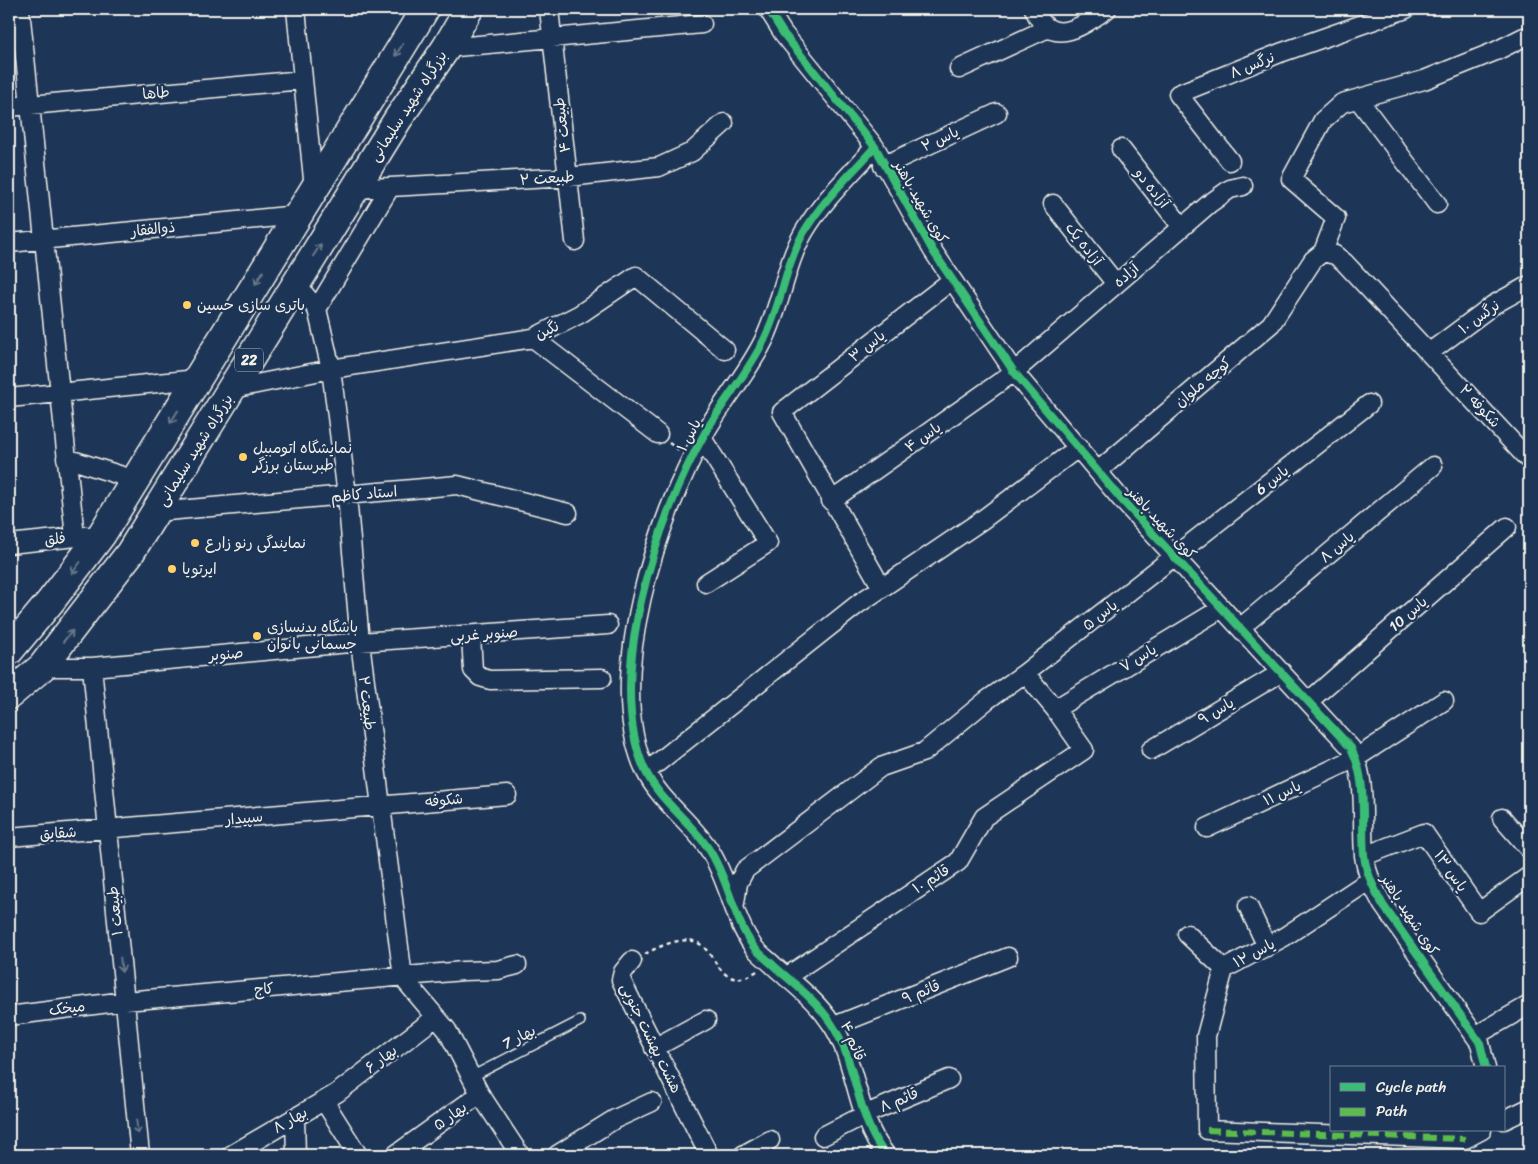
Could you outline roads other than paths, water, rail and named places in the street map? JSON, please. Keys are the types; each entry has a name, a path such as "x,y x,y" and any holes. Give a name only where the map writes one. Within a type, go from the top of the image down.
{"highway":[{"name":"22","path":"9,651 50,602 102,534 425,9"},
{"name":"بزرگراه شهید سلیمانی","path":"9,695 42,667 130,554 398,118 446,48 469,9"}],"street":[{"path":"20,9 75,537"},
{"path":"296,9 314,189"},
{"name":"طبیعت ۴","path":"549,9 575,241"},
{"name":"کوی شهید باهنر","path":"768,9 783,33 875,147 883,166 952,280 1014,372 1174,557 1345,741 1356,758 1362,784 1364,856 1370,880 1383,905 1480,1043 1486,1066"},
{"path":"1034,9 1039,21 1046,29 1056,32 1071,30 1107,9"},
{"name":"نرگس ۸","path":"1230,161 1178,94 1280,53 1406,9"},
{"path":"446,48 702,24"},
{"path":"958,69 1046,29"},
{"path":"1323,252 1336,218 1291,179 1323,120 1342,103 1424,80 1496,51 1524,37"},
{"name":"طاها","path":"9,107 303,80"},
{"path":"1358,98 1437,204"},
{"name":"یاس ۲","path":"883,166 997,113"},
{"name":"طبیعت ٣","path":"354,189 389,189 569,177 659,166 692,152 724,123"},
{"name":"یاس ۱","path":"735,906 729,888 711,852 696,830 666,802 646,772 634,736 631,688 636,622 654,551 675,490 692,461 702,438 763,342 804,232 825,204 875,147"},
{"name":"آزاده دو","path":"1121,149 1182,227"},
{"name":"آزاده","path":"1014,372 1182,227 1230,189 1243,186"},
{"path":"296,284 317,309 389,189"},
{"name":"آزاده یک","path":"1053,204 1116,284"},
{"name":"ذوالفقار","path":"9,243 298,215"},
{"name":"کوچه ملوان","path":"1098,471 1271,324 1313,260 1323,252"},
{"name":"شکوفه ۲","path":"1323,252 1335,255 1344,262 1529,460"},
{"name":"نگین","path":"232,389 331,369 533,338 580,314 636,276 725,350"},
{"name":"یاس ۳","path":"831,501 782,412 952,280"},
{"name":"نرگس ۱۰","path":"1430,352 1493,305 1529,285"},
{"name":"طبیعت ۲","path":"317,309 331,369 346,495 360,642 403,978"},
{"path":"533,338 658,434"},
{"name":"یاس ۴","path":"831,501 1014,372"},
{"path":"9,398 197,379"},
{"name":"یاس 6","path":"1174,557 1369,404"},
{"path":"702,438 768,543 706,583"},
{"path":"646,772 858,604 982,520 1079,446"},
{"path":"66,458 135,480"},
{"name":"یاس ۸","path":"1240,628 1433,466"},
{"name":"استاد کاظم","path":"156,512 457,485 568,513"},
{"path":"831,501 882,588"},
{"name":"یاس 10","path":"1309,701 1507,527"},
{"name":"فلق","path":"9,544 102,534"},
{"name":"یاس ۵","path":"735,906 738,883 745,870 882,767 924,752 988,700 1174,557"},
{"name":"یاس ۷","path":"1055,709 1222,608"},
{"name":"صنوبر غربی","path":"360,642 471,636 608,625"},
{"path":"471,636 473,670 480,677 490,680 602,678"},
{"name":"صنوبر","path":"42,667 92,667 360,642"},
{"name":"طبیعت ۱","path":"92,667 140,1155"},
{"name":"یاس ۹","path":"1151,750 1282,672"},
{"path":"1025,673 1055,709"},
{"name":"یاس ۱۱","path":"1207,828 1356,758 1444,701"},
{"name":"قائم ۱۰","path":"786,977 958,862 984,817 1084,750 1055,709"},
{"name":"شکوفه","path":"380,806 507,795"},
{"name":"سپیدار","path":"107,830 380,806"},
{"path":"1502,818 1529,848"},
{"name":"شقایق","path":"9,836 107,830"},
{"name":"یاس ۱۳","path":"1364,856 1424,832 1478,912 1529,876"},
{"name":"یاس ۱۲","path":"1370,880 1267,947 1224,969 1206,1036 1207,1130 1467,1141"},
{"name":"قائم ۴","path":"735,906 740,924 754,947 819,1006 834,1026 842,1043 873,1136 886,1155"},
{"path":"1248,906 1267,947"},
{"path":"1187,934 1224,969"},
{"name":"قائم ۹","path":"834,1026 1008,957"},
{"name":"هشت بهشت جنوبی","path":"632,961 623,972 621,980 709,1155"},
{"name":"کاج","path":"125,1001 403,978 463,971 498,970 518,965"},
{"path":"403,978 447,1030 480,1094 520,1155"},
{"name":"میخک","path":"9,1016 125,1001"},
{"path":"1475,1036 1529,1005"},
{"name":"بهار ۶","path":"324,1101 436,1017"},
{"path":"654,1048 706,1020"},
{"name":"قائم ۸","path":"823,1136 866,1114 949,1079"},
{"name":"بهار ۵","path":"395,1155 480,1094"},
{"path":"324,1101 358,1155"},
{"name":"بهار ۸","path":"231,1155 324,1101"},
{"path":"557,1155 615,1120 652,1102"},
{"path":"1506,1119 1529,1108"},
{"path":"295,1118 296,1155"},
{"path":"1467,1141 1479,1132"},
{"path":"743,1155 770,1140"}],"lane":[{"name":"بهار 7","path":"471,1077 580,1021"}],"place":[{"name":"باتری سازی حسین","path":"187,305"},
{"name":"نمایشگاه اتومبیل طبرستان برزگر","path":"243,457"},
{"name":"نمایندگی رنو زارع","path":"195,543"},
{"name":"ایرتویا","path":"172,569"},
{"name":"باشگاه بدنسازی جسمانی بانوان","path":"257,636"}]}
